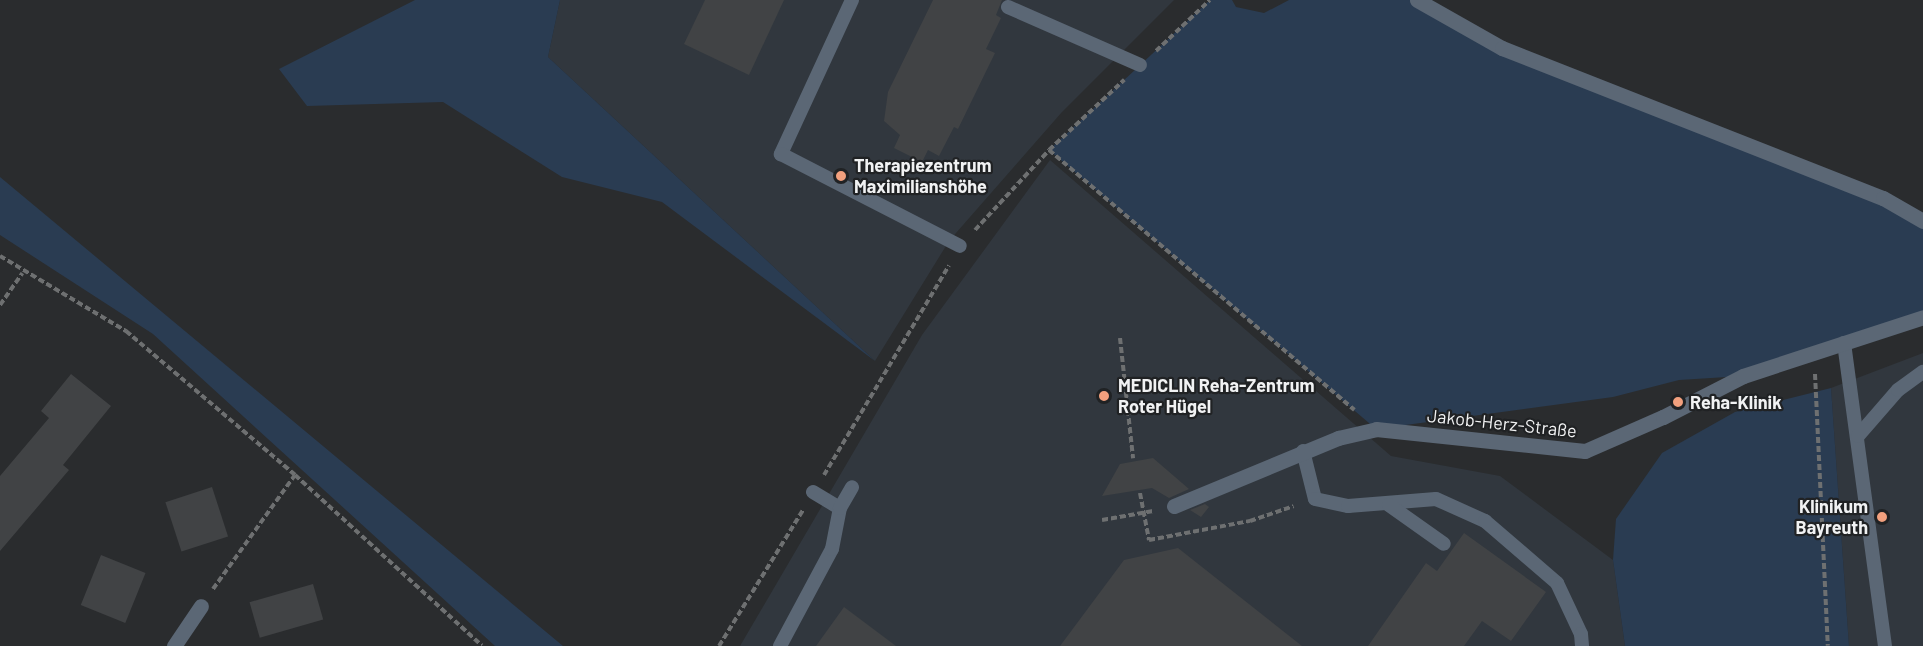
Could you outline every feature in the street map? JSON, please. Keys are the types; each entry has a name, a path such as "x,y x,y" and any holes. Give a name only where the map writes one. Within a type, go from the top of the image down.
{"street":[{"path":"1417,0 1502,48 1883,198 1923,221"},
{"name":"Jakob-Herz-Straße","path":"1174,506 1303,452 1376,429 1585,451 1663,417 1743,376 1923,317"},
{"path":"174,646 201,606"}],"lane":[{"path":"852,0 781,154 960,246"},
{"path":"1008,7 1140,65"},
{"path":"1844,343 1885,646"},
{"path":"1858,436 1898,390 1923,372"},
{"path":"1303,452 1315,499 1348,506 1389,505 1436,499 1485,521 1557,583 1581,634 1582,646"},
{"path":"780,646 832,549 840,508 852,486"},
{"path":"813,492 840,508"},
{"path":"1389,505 1444,544"}],"path":[{"path":"719,646 960,246 1049,150 1210,0"},
{"path":"1049,150 1376,429"},
{"path":"0,256 22,273 126,331 295,475 482,646"},
{"path":"0,305 22,273"},
{"path":"1120,338 1133,458"},
{"path":"1814,353 1828,646"},
{"path":"201,606 295,475"},
{"path":"1140,493 1149,540 1250,521 1315,499"},
{"path":"1102,520 1174,506"}],"shaded area":[{"path":"415,0 560,0 548,57 875,361 662,202 562,177 443,102 307,106 279,69"},
{"name":"Therapiezentrum Maximilianshöhe","path":"560,0 1174,0 1062,112 949,241 875,361 548,57"},
{"path":"1210,0 1232,0 1236,7 1264,13 1289,0 1417,0 1502,48 1923,221 1923,320 1743,376 1679,380 1613,397 1376,429 1049,150"},
{"name":"MEDICLIN Reha-Zentrum Roter Hügel","path":"1050,160 1391,456 1500,476 1613,560 1625,646 740,646 922,335"},
{"path":"0,177 563,646 495,646 153,334 0,235"},
{"name":"Klinikum Bayreuth","path":"1923,353 1923,646 1849,646 1831,388"},
{"path":"1831,388 1849,646 1625,646 1613,560 1616,519 1662,453 1735,412"}],"building":[{"path":"705,0 784,0 749,75 684,44"},
{"path":"933,0 1002,0 996,15 1001,18 986,49 995,53 958,129 954,127 939,156 928,150 922,162 894,148 900,135 884,121 888,92"},
{"path":"71,374 111,406 63,465 69,470 0,551 0,476 49,418 41,411"},
{"path":"1153,458 1189,489 1169,498 1152,488 1102,496 1120,464"},
{"path":"212,487 228,536 181,552 165,502"},
{"path":"1205,504 1209,507 1201,517 1190,510"},
{"path":"1464,533 1546,592 1511,641 1482,621 1464,646 1368,646 1426,563 1437,571"},
{"path":"1178,548 1302,646 1060,646 1124,560"},
{"path":"101,555 146,573 125,623 81,605"},
{"path":"313,584 323,620 260,638 250,602"},
{"path":"844,607 896,646 816,646"}],"place":[{"name":"Therapiezentrum Maximilianshöhe","path":"841,176"},
{"name":"MEDICLIN Reha-Zentrum Roter Hügel","path":"1104,396"},
{"name":"Reha-Klinik","path":"1678,402"},
{"name":"Klinikum Bayreuth","path":"1882,517"}]}
